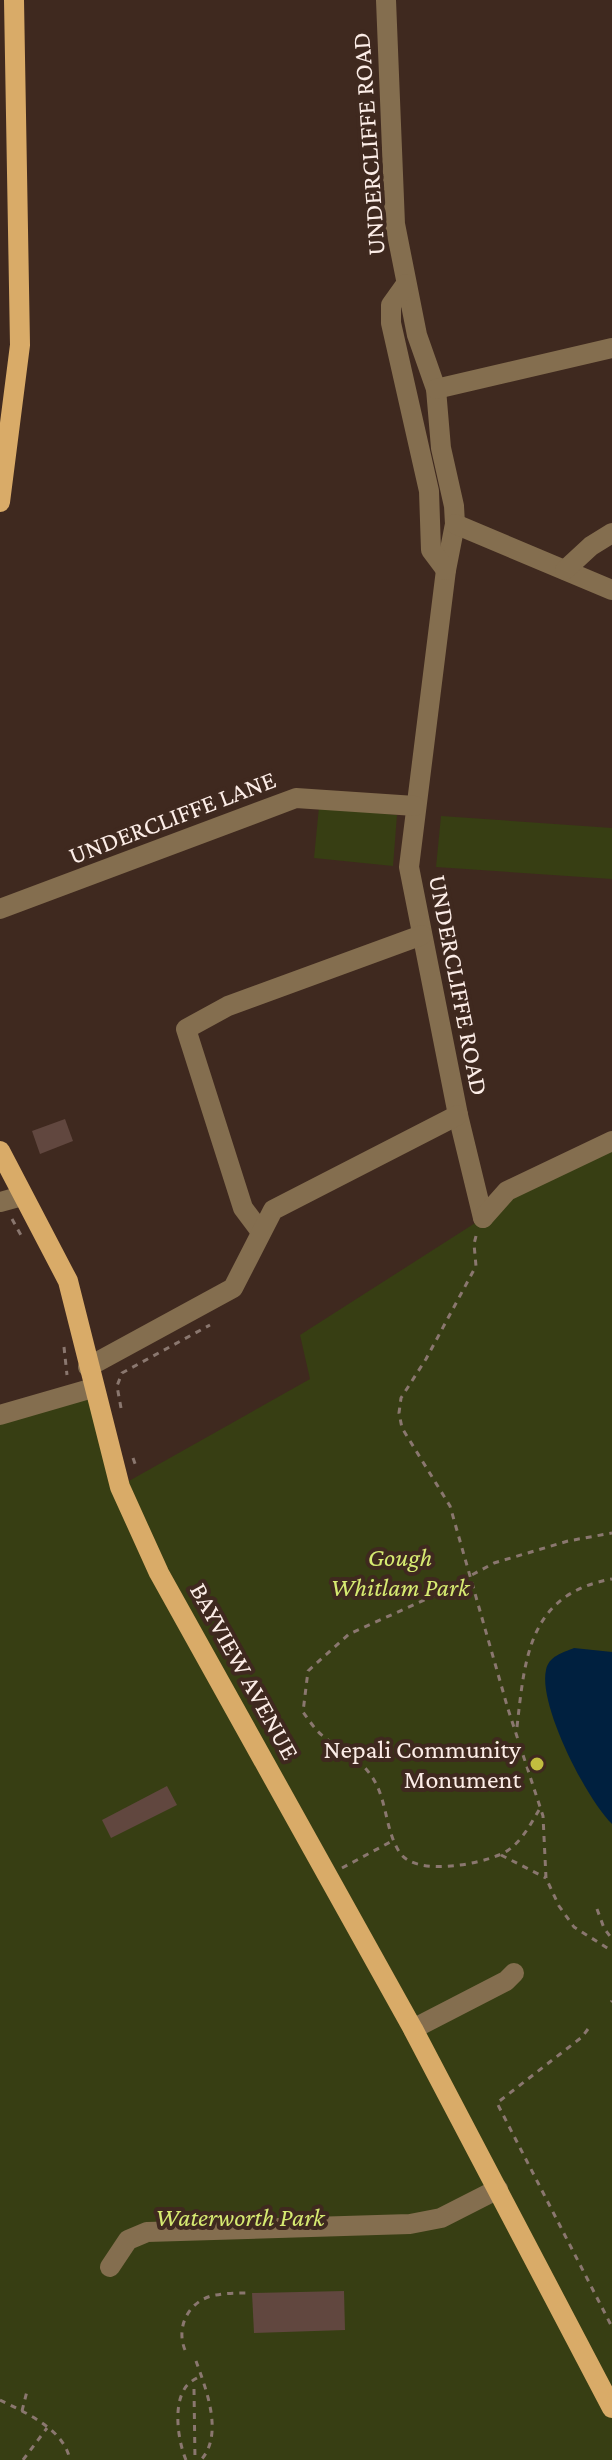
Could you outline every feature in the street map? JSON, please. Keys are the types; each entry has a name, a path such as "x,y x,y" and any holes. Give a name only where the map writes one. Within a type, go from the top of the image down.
{"main road":[{"path":"0,502 20,345 14,0"},
{"name":"BAYVIEW AVENUE","path":"0,1151 68,1281 113,1467 130,1514 159,1573 413,2029 612,2408"}],"street":[{"name":"UNDERCLIFFE ROAD","path":"386,0 393,202 417,335 436,389 439,436 452,493 455,524 446,570 409,867 458,1115 483,1218"},
{"name":"UNDERCLIFFE ROAD","path":"406,284 391,305 391,323 429,491 431,550 446,570"},
{"path":"436,389 612,348"},
{"path":"455,524 612,590"},
{"path":"565,570 591,546 612,533"},
{"name":"UNDERCLIFFE LANE","path":"0,909 296,798 415,806"},
{"path":"261,1232 243,1208 186,1029 228,1006 422,935"},
{"path":"88,1367 233,1288 273,1210 458,1115"},
{"path":"483,1218 507,1191 612,1141"},
{"path":"1,1202 22,1196"},
{"path":"0,1415 93,1388"},
{"path":"413,2029 506,1981 514,1973"},
{"path":"110,2267 128,2240 147,2232 430,2222 498,2189"}],"path":[{"path":"1,1202 26,1244"},
{"path":"483,1218 474,1244 476,1266 426,1359 401,1398 399,1413 402,1428 450,1506 540,1809 546,1878 559,1906 574,1927 612,1951"},
{"path":"121,1410 117,1386 122,1373 210,1325"},
{"path":"63,1335 71,1394"},
{"path":"133,1457 137,1469"},
{"path":"540,1809 523,1836 501,1855 444,1867 416,1865 401,1855 385,1804 373,1778 360,1760 322,1735 303,1712 308,1671 349,1634 431,1597 494,1563 568,1541 612,1533"},
{"path":"517,1731 528,1648 539,1626 553,1606 571,1592 591,1582 612,1579"},
{"path":"329,1876 394,1840"},
{"path":"501,1855 546,1878"},
{"path":"597,1909 612,1939"},
{"path":"588,2029 582,2037 497,2103 612,2327"},
{"path":"185,2350 181,2332 186,2313 213,2295 249,2293"},
{"path":"196,2361 212,2429 210,2445 201,2460"},
{"path":"186,2460 179,2431 181,2397 187,2384 201,2376"},
{"path":"194,2389 195,2460"},
{"path":"22,2411 27,2391"},
{"path":"0,2400 22,2411 67,2445 70,2460"},
{"path":"23,2460 47,2428"}],"green space":[{"path":"319,807 397,815 393,866 314,858"},
{"path":"441,816 612,828 612,879 436,867"},
{"path":"612,1141 612,2460 0,2460 0,1411 91,1378 120,1486 310,1379 300,1335 483,1218 507,1191"}],"water":[{"path":"574,1648 612,1652 612,1824 578,1774 549,1705 546,1686 548,1665 557,1656"}],"building":[{"path":"65,1119 73,1141 40,1154 32,1131"},
{"path":"167,1786 177,1805 111,1838 102,1820"},
{"path":"344,2291 345,2330 254,2333 252,2293"}],"place":[{"name":"Nepali Community Monument","path":"537,1764"}],"park label":[{"name":"Gough Whitlam Park","path":"400,1572"},
{"name":"Waterworth Park","path":"240,2217"}]}
